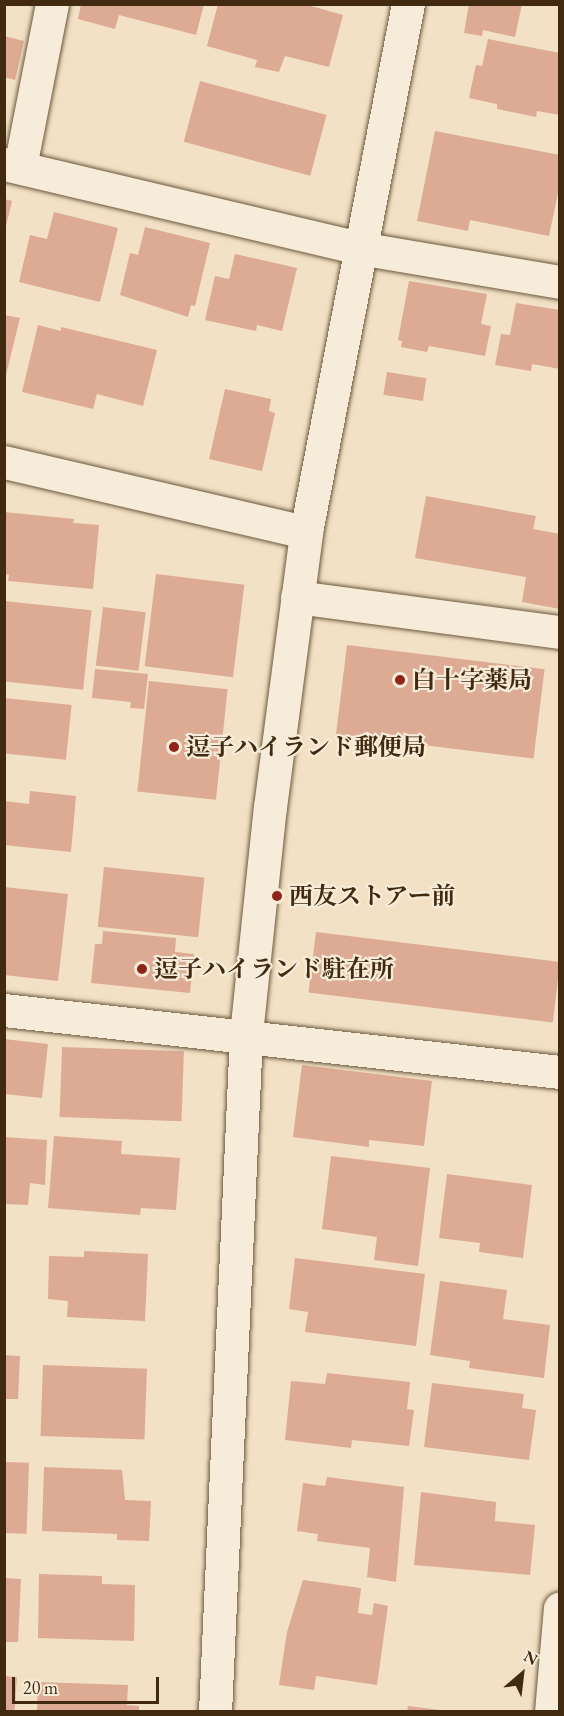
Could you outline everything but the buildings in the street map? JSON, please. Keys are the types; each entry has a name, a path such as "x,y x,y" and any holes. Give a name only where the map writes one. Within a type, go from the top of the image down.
{"street":[{"path":"52,4 12,166 359,248 560,282"},
{"path":"215,1712 246,1034 306,532 359,248 408,4"},
{"path":"4,462 306,532"},
{"path":"297,597 560,632"},
{"path":"4,1010 246,1034 560,1072"},
{"path":"551,1712 560,1608"}],"place":[{"name":"白十字薬局","path":"400,680"},
{"name":"逗子ハイランド郵便局","path":"174,747"},
{"name":"西友ストアー前","path":"277,896"},
{"name":"逗子ハイランド駐在所","path":"142,969"}]}
